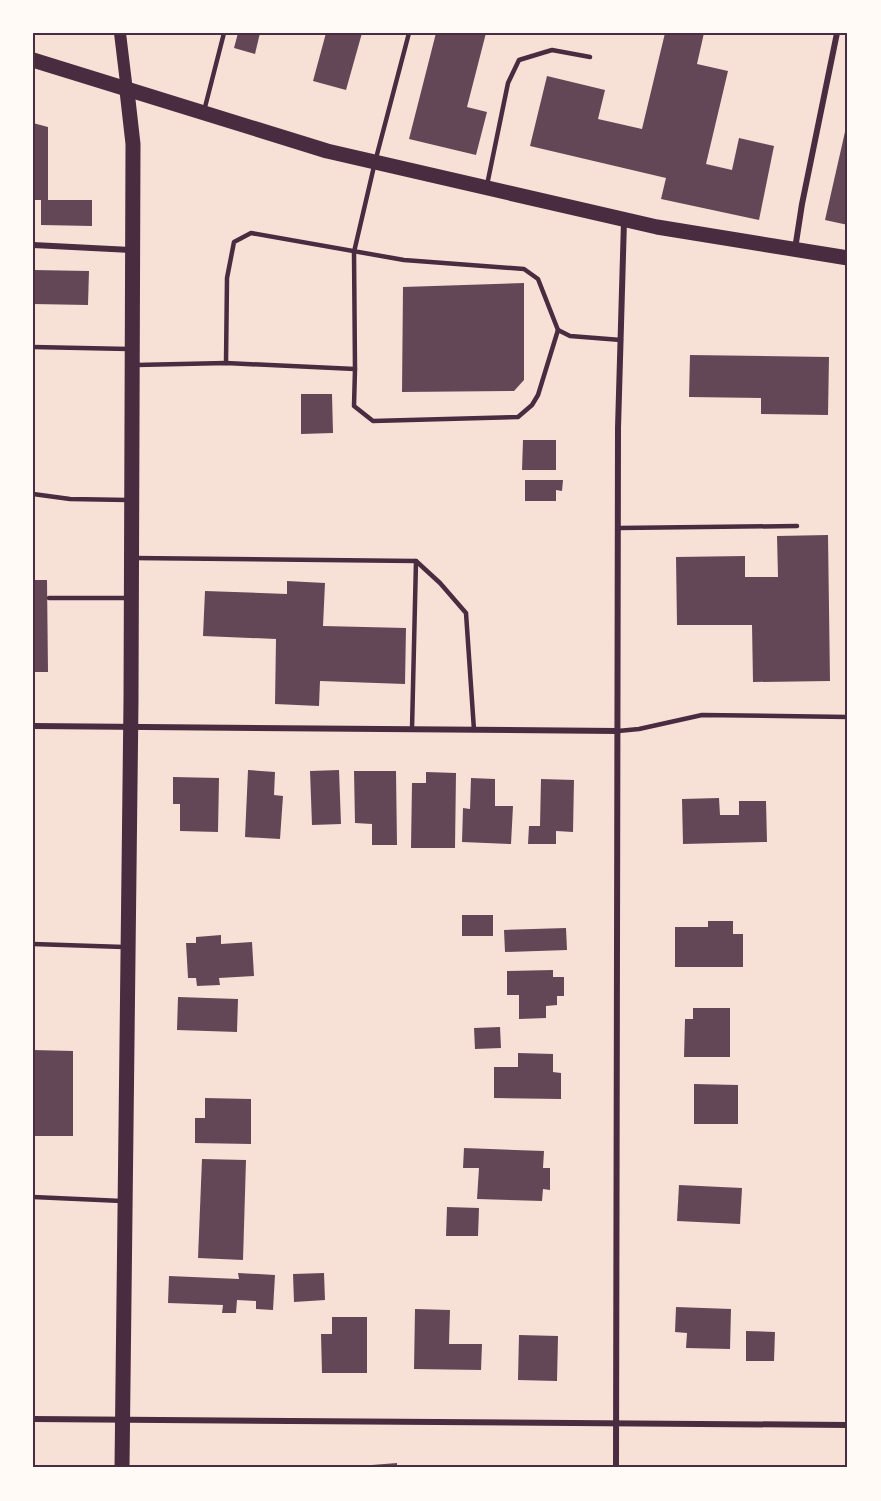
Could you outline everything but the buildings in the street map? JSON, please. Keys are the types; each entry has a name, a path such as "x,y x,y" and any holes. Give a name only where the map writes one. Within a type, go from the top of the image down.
{"main road":[{"path":"120,33 133,144 122,1468"},
{"path":"33,60 127,91 327,151 657,227 848,258"}],"street":[{"path":"795,249 837,33"},
{"path":"616,1468 618,528 624,219"},
{"path":"33,245 132,250"},
{"path":"33,726 618,731"},
{"path":"33,1419 848,1425"}],"lane":[{"path":"204,114 224,33"},
{"path":"226,363 227,278 234,242 250,233 354,252 404,260 524,269 538,279 558,330 532,405 518,417 373,421 354,406 356,369 354,252 409,33"},
{"path":"487,188 508,82 519,60 552,50 590,57"},
{"path":"558,330 570,336 621,340"},
{"path":"33,347 132,349"},
{"path":"131,365 226,363 356,369"},
{"path":"33,494 70,499 130,500"},
{"path":"618,528 797,526"},
{"path":"131,558 416,561 440,583 466,614 474,730"},
{"path":"412,729 416,561"},
{"path":"49,598 131,598"},
{"path":"618,731 639,729 702,715 848,717"},
{"path":"33,944 127,947"},
{"path":"33,1197 124,1201"}]}
